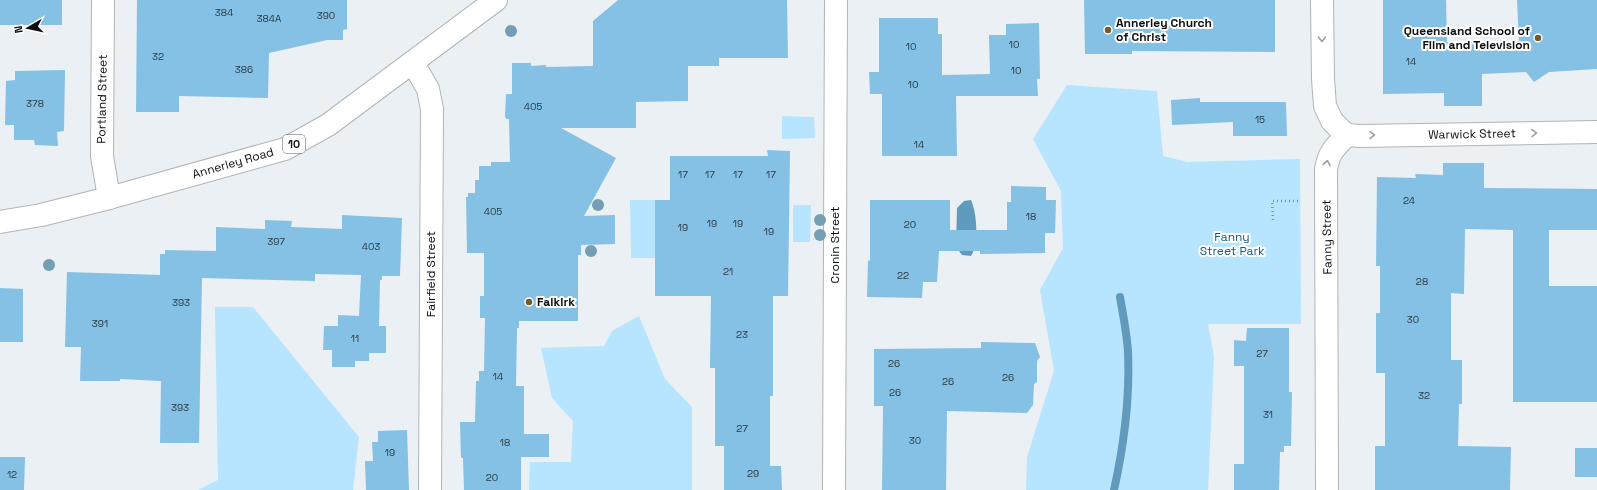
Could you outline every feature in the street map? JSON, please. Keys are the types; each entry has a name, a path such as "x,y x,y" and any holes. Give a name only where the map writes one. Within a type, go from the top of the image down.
{"street":[{"name":"Portland Street","path":"103,0 102,166 109,198"},
{"name":"Annerley Road","path":"0,222 41,215 109,198 285,149 328,125 496,0"},
{"name":"Cronin Street","path":"834,490 836,0"},
{"path":"1322,0 1322,79 1325,106 1332,121 1347,135"},
{"name":"Fairfield Street","path":"412,63 428,89 432,109 430,490"},
{"name":"Warwick Street","path":"1347,135 1597,132"},
{"name":"Fanny Street","path":"1327,490 1326,169 1331,151 1347,135"}],"path":[{"path":"1273,220 1272,201 1302,201"}],"green space":[{"name":"Fanny Street Park","path":"1067,85 1157,91 1163,156 1187,162 1300,159 1301,324 1208,324 1214,357 1208,490 1026,490 1027,457 1054,371 1040,290 1063,248 1061,191 1033,139"},
{"path":"782,116 814,117 815,138 782,139"},
{"path":"630,200 668,200 668,258 631,258"},
{"path":"793,205 811,205 810,242 793,242"},
{"path":"215,307 253,307 359,437 353,490 198,490 218,480"},
{"path":"639,316 665,379 692,407 692,490 529,490 530,462 571,462 573,421 552,398 541,348 604,346 612,331"}],"shaded area":[{"path":"971,200 976,220 976,236 974,251 971,256 962,255 956,247 957,208 964,201"}],"building":[{"path":"0,0 62,0 62,25 0,25"},
{"path":"137,0 347,0 347,29 343,30 343,40 327,40 269,53 268,98 179,96 179,112 136,112"},
{"path":"618,0 787,0 788,58 719,58 719,66 688,66 688,101 636,102 636,128 561,128 616,158 584,216 615,215 615,244 581,245 581,255 578,255 578,321 519,321 519,328 517,328 516,386 524,386 524,434 549,434 549,457 521,457 521,490 464,490 460,422 475,422 476,381 479,381 479,371 484,371 485,318 480,318 480,296 484,296 484,253 467,253 466,197 468,197 468,193 475,193 475,180 479,180 479,166 491,166 491,162 510,162 509,119 506,119 505,116 506,94 512,94 512,63 531,63 531,66 546,65 546,67 593,66 593,21"},
{"path":"1084,0 1275,0 1275,52 1132,51 1132,54 1085,54"},
{"path":"1383,0 1446,0 1447,42 1519,43 1517,0 1597,0 1597,69 1549,72 1534,82 1526,72 1482,74 1482,106 1444,106 1444,93 1383,94"},
{"path":"879,18 938,18 938,34 942,34 942,75 990,74 989,35 1006,35 1006,24 1039,23 1040,79 1037,79 1038,96 956,96 957,156 882,156 882,94 870,94 869,72 879,72"},
{"path":"65,70 64,131 57,132 58,146 35,145 34,140 14,140 14,125 5,125 6,81 15,80 15,71"},
{"path":"1200,98 1200,102 1286,102 1287,136 1233,136 1233,122 1172,125 1171,100"},
{"path":"767,150 790,151 788,296 773,296 773,396 770,396 770,466 781,466 782,490 724,490 724,446 715,446 715,368 710,368 711,296 655,296 655,200 670,200 670,156 768,156"},
{"path":"1443,163 1484,163 1484,188 1597,189 1597,230 1549,230 1549,286 1597,286 1597,402 1513,402 1513,230 1465,229 1464,294 1451,293 1451,360 1462,360 1462,404 1459,404 1458,446 1511,447 1510,490 1375,490 1375,446 1385,446 1385,373 1376,373 1376,313 1380,313 1380,266 1376,266 1377,177 1416,178 1415,174 1443,175"},
{"path":"1011,186 1046,187 1046,200 1056,200 1055,233 1045,233 1045,253 980,254 980,251 939,251 937,282 923,282 922,298 867,297 868,260 870,261 870,200 950,200 950,230 1007,230 1007,202 1011,202"},
{"path":"342,215 402,218 400,276 382,276 382,280 380,280 379,326 386,326 386,353 369,353 369,361 355,361 355,367 332,367 332,350 323,350 324,326 338,326 338,315 359,316 361,275 315,274 315,281 202,278 199,443 160,443 161,381 120,379 120,381 80,381 81,347 65,347 67,272 160,275 160,254 165,254 165,250 216,251 216,227 265,229 265,220 292,221 291,227 342,229"},
{"path":"0,288 23,289 23,342 0,342"},
{"path":"1247,328 1289,328 1289,392 1292,392 1291,446 1284,446 1284,452 1280,452 1279,490 1234,490 1234,464 1244,464 1244,366 1234,366 1234,340 1246,341"},
{"path":"981,342 1035,343 1040,357 1037,361 1037,382 1034,384 1033,405 1027,413 947,411 946,490 882,490 883,406 874,406 874,349 981,348"},
{"path":"407,430 409,490 366,490 365,461 373,461 372,442 378,442 378,431"},
{"path":"1575,448 1597,448 1597,477 1575,477"},
{"path":"0,457 25,457 24,490 0,490"}],"waterway":[{"path":"1114,490 1121,456 1128,387 1127,345 1120,297"}],"place":[{"name":"Annerley Church of Christ","path":"1108,30"},
{"name":"Queensland School of Film and Television","path":"1538,38"},
{"name":"Falkirk","path":"529,302"}]}
